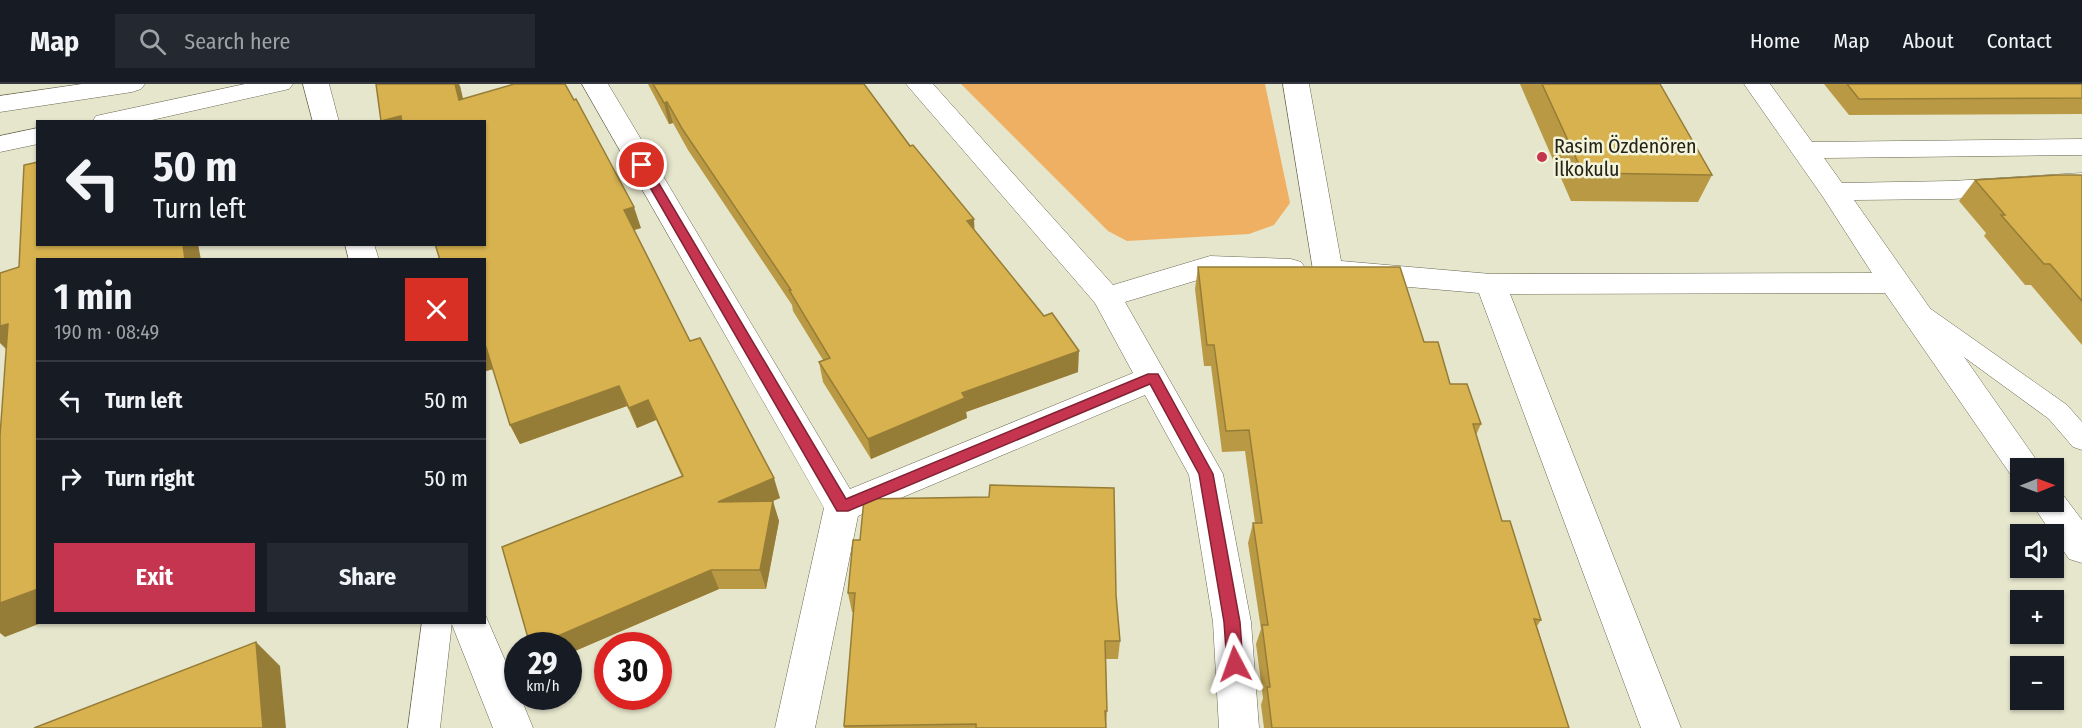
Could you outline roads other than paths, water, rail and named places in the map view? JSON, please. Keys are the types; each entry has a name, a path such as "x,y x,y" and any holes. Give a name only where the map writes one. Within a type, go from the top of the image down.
{"street":[{"path":"4,84 6,88 42,98"},
{"path":"0,104 132,84"},
{"path":"114,120 280,84"},
{"path":"316,84 325,120"},
{"path":"595,84 842,507 795,728"},
{"path":"919,84 1107,297 1206,474 1232,622 1239,728"},
{"path":"1296,84 1328,270"},
{"path":"1757,84 2018,458"},
{"path":"1804,150 2082,147"},
{"path":"1834,192 1952,190 2082,182"},
{"path":"1107,297 1210,266 1328,270 1491,284 1902,294"},
{"path":"1491,284 1661,728"},
{"path":"842,507 1153,378"},
{"path":"2056,512 2082,548"},
{"path":"471,624 513,728"}],"lane":[{"path":"1902,294 2058,412 2082,440"},
{"path":"424,728 437,624"}],"place":[{"name":"Rasim Özdenören İlkokulu","path":"1542,157"}]}
